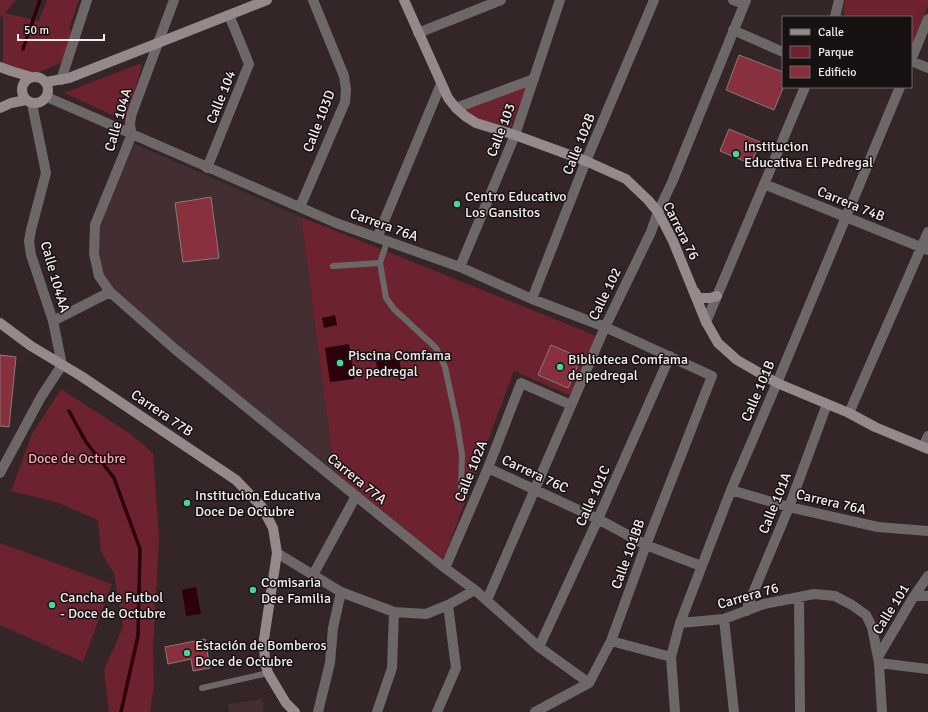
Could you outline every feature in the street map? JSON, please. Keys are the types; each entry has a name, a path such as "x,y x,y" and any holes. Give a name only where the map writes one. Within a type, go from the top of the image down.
{"street":[{"path":"65,79 87,0"},
{"name":"Calle 104A","path":"110,292 99,276 94,254 96,225 132,134 130,122 174,0"},
{"name":"Calle 103D","path":"300,207 345,102 346,90 344,76 313,0"},
{"name":"Carrera 76","path":"404,0 448,98 465,116 476,123 515,135 586,161 626,179 648,200 658,212 673,241 706,322 718,343 728,354 777,383 849,413 875,427 926,448"},
{"path":"418,33 501,0"},
{"name":"Calle 103","path":"460,267 515,135 560,0"},
{"name":"Calle 102B","path":"532,299 586,161 654,0"},
{"path":"733,0 745,2"},
{"path":"836,16 839,0"},
{"path":"10,71 26,96 41,103 47,90 65,79 262,1"},
{"name":"Calle 102","path":"487,600 605,327 651,232 745,2"},
{"name":"Calle 104","path":"207,168 249,64 229,15"},
{"path":"912,58 928,19"},
{"path":"733,30 782,52"},
{"path":"136,51 146,56 150,60 151,64"},
{"path":"912,60 928,68"},
{"path":"0,67 31,77 39,77 47,90"},
{"path":"26,96 26,81 31,77"},
{"path":"456,108 534,79"},
{"path":"377,238 441,84"},
{"path":"706,322 805,88"},
{"name":"Calle 101B","path":"675,712 671,657 680,624 731,490 900,88"},
{"name":"Carrera 76A","path":"47,90 132,134 207,168 336,223 460,267 532,299 605,327 712,376"},
{"path":"0,108 26,96"},
{"name":"Calle 104AA","path":"26,96 45,162 46,173 29,241 31,255 54,321 62,365"},
{"name":"Carrera 74B","path":"764,184 925,248"},
{"path":"849,413 925,248 928,232"},
{"path":"694,291 698,298 710,298 717,296"},
{"path":"54,321 110,292"},
{"name":"Carrera 77A","path":"110,292 176,350 445,568 475,590 539,647 590,683"},
{"name":"Carrera 77B","path":"0,323 31,346 82,376 176,438 236,480 262,507 273,528 277,553 264,639 264,653 268,673 286,703 295,712"},
{"name":"Calle 101C","path":"539,647 598,519 670,356"},
{"path":"0,473 41,398 62,365"},
{"name":"Calle 101BB","path":"590,683 611,641 646,545 712,376"},
{"name":"Calle 102A","path":"445,568 488,468 521,383 571,405"},
{"name":"Calle 101A","path":"747,611 748,605 789,507 827,404"},
{"path":"926,448 928,436"},
{"name":"Carrera 76C","path":"488,468 598,519 646,545 701,566"},
{"name":"Carrera 76A","path":"731,490 789,507 878,527 928,531"},
{"path":"313,575 356,496"},
{"path":"277,553 341,592 394,612 426,614 448,605 475,590"},
{"name":"Calle 101","path":"878,660 914,596 928,576"},
{"path":"318,712 330,663 333,628 341,592"},
{"name":"Carrera 76","path":"680,624 724,619 764,604 814,594 835,596 852,605 866,615"},
{"path":"914,596 928,596"},
{"path":"799,597 800,712"},
{"path":"437,712 456,668 448,605"},
{"path":"378,712 392,668 394,612"},
{"name":"Calle 101","path":"866,615 872,627 878,660 882,712"},
{"path":"724,619 734,712"},
{"path":"611,641 671,657"},
{"path":"878,660 928,668"},
{"path":"535,712 590,683"}],"lane":[{"path":"387,242 380,263 386,298 394,309 436,348 445,367 462,455 461,488"},
{"path":"333,266 380,263"},
{"path":"202,688 268,673"}],"shaded area":[{"path":"135,144 301,217 334,471 142,317 120,298 111,286 103,272 100,257 98,244 100,228 116,185"},
{"path":"335,315 337,325 324,328 322,318"},
{"name":"Piscina Comfama de pedregal","path":"349,344 354,379 330,382 325,348"},
{"path":"399,358 401,370 378,374 376,362"},
{"path":"196,587 201,614 186,616 182,590"},
{"path":"262,699 264,712 229,712 228,704"}],"green space":[{"path":"0,0 16,0 5,13 39,21 47,0 79,0 69,29 72,30 65,61 35,74 3,63 3,15 0,18"},
{"path":"845,0 928,0 928,6 912,45 912,16 846,16 843,13"},
{"path":"139,64 142,66 125,121 64,93"},
{"path":"527,85 508,134 488,128 461,108"},
{"path":"301,217 599,337 576,398 514,371 443,560 334,471"},
{"name":"Doce de Octubre","path":"61,389 129,433 153,453 159,538 153,650 154,684 150,712 109,712 104,670 123,627 114,573 101,552 98,520 56,502 11,491 32,434"},
{"name":"Cancha de Futbol - Doce de Octubre","path":"0,543 112,584 83,662 0,625"}],"building":[{"path":"739,55 782,72 783,88 774,110 726,90"},
{"path":"729,129 760,142 751,164 720,151"},
{"path":"211,197 219,258 183,262 175,203"},
{"name":"Biblioteca Comfama de pedregal","path":"551,345 581,358 568,388 538,375"},
{"name":"Doce de Octubre","path":"0,355 16,357 9,427 0,426"},
{"name":"Estación de Bomberos Doce de Octubre","path":"205,639 210,668 193,671 191,659 168,664 165,647"}],"waterway":[{"path":"23,49 40,0"},
{"path":"69,411 86,442 114,478 140,549 138,636 121,712"}],"place":[{"name":"Institucion Educativa El Pedregal","path":"736,154"},
{"name":"Centro Educativo Los Gansitos","path":"457,204"},
{"name":"Piscina Comfama de pedregal","path":"340,363"},
{"name":"Biblioteca Comfama de pedregal","path":"560,367"},
{"name":"Institucion Educativa Doce De Octubre","path":"187,503"},
{"name":"Comisaria Dee Familia","path":"253,590"},
{"name":"Cancha de Futbol - Doce de Octubre","path":"52,605"},
{"name":"Estación de Bomberos Doce de Octubre","path":"187,653"}]}
